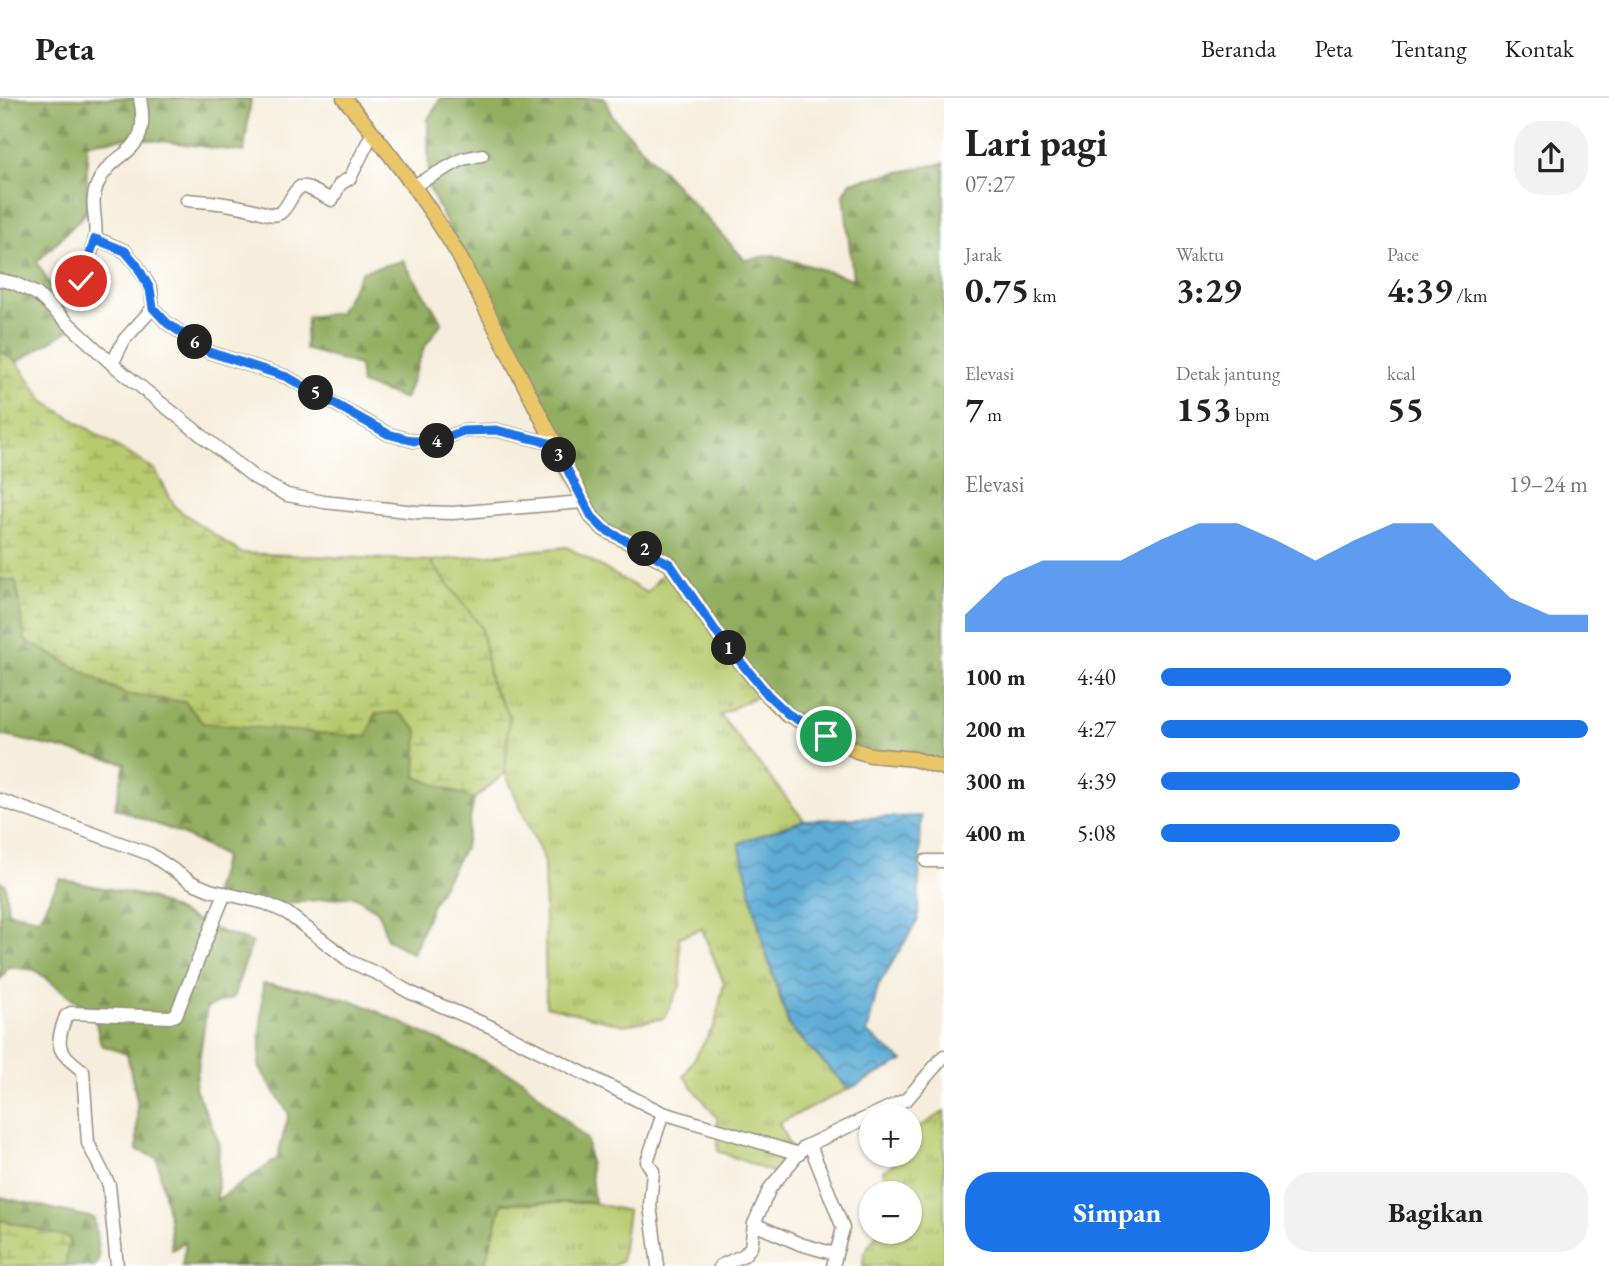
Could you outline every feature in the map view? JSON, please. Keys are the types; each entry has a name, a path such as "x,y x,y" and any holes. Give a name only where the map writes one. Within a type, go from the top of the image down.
{"main road":[{"path":"344,98 413,186 458,254 592,517 604,529 670,564 719,636 768,695 788,714 856,751 871,755 914,758 944,768"}],"street":[{"path":"81,281 95,239 92,204 97,185 109,167 131,150 139,139 142,126 140,98"},
{"path":"187,200 233,204 270,215 283,210 295,190 300,187 306,187 332,200 340,184 350,178 373,132"},
{"path":"413,186 463,159 482,155"},
{"path":"95,239 125,251 150,289 153,308 167,323 209,352 287,377 388,434 414,441 440,440 463,431 496,430 554,444"},
{"path":"0,280 37,294 112,364 255,478 287,495 416,512 453,513 583,502"},
{"path":"112,364 124,340 153,308"},
{"path":"0,800 150,854 191,882 265,903 288,913 351,962 409,992 489,1026 663,1113 799,1154"},
{"path":"926,860 944,861"},
{"path":"117,1266 110,1185 88,1143 83,1071 61,1053 59,1048 63,1025 66,1016 71,1013 170,1017 176,1015 225,893"},
{"path":"720,1266 744,1255 751,1248 754,1224 770,1188 804,1147 907,1099 944,1056"},
{"path":"657,1266 650,1205 653,1171 647,1162 663,1113"},
{"path":"754,1224 834,1260 843,1228 810,1145"}],"green space":[{"path":"0,98 251,98 244,152 132,137 87,143 87,212 37,262 74,327 17,362 0,351"},
{"path":"441,98 605,98 612,116 745,260 773,255 853,279 844,194 851,182 944,163 944,765 822,739 758,695 670,564 620,536 587,509 429,188 428,119"},
{"path":"403,261 442,322 424,348 405,399 361,384 359,365 305,349 307,317 339,313 362,271"},
{"path":"0,351 17,362 45,402 155,470 176,508 241,553 430,561 481,627 491,685 509,715 505,773 474,799 416,777 418,730 398,712 375,714 367,737 203,723 185,702 125,694 25,640 16,581 0,579"},
{"path":"567,547 647,593 670,564 758,695 720,715 804,820 739,843 764,947 789,1027 849,1089 779,1123 794,1156 779,1175 718,1151 717,1118 684,1076 715,1024 724,983 702,929 679,937 681,984 664,1018 624,1025 546,1006 544,860 505,773 509,715 491,685 481,627 430,561"},
{"path":"0,579 16,580 125,694 185,702 203,723 398,712 418,730 416,777 474,799 465,847 433,902 413,954 387,939 378,911 354,896 269,905 213,896 224,856 182,834 115,808 125,763 0,735"},
{"path":"60,879 148,897 211,928 252,942 233,998 207,1007 195,1088 219,1142 217,1200 277,1159 289,1114 259,1067 263,984 319,991 361,1004 522,1079 587,1140 594,1202 502,1203 484,1266 182,1266 186,1241 172,1250 157,1158 137,1150 137,1101 127,1054 101,1045 94,1015 35,970 9,967 0,979 0,881 5,884 8,912 39,918"},
{"path":"944,1112 944,1266 863,1266 864,1253 870,1244 922,1244 922,1181 885,1181 883,1171 889,1167 922,1167 922,1125"},
{"path":"0,1197 94,1218 99,1258 95,1266 65,1266 69,1238 0,1220"},
{"path":"502,1203 594,1203 628,1211 621,1262 612,1266 484,1266"},
{"path":"0,1220 70,1238 65,1266 0,1266"}],"water":[{"path":"921,816 918,920 878,986 867,1033 903,1061 849,1089 790,1027 764,947 739,843 804,820"}],"route":[{"path":"81,281 95,239 125,251 150,289 153,308 167,323 209,352 287,377 388,434 414,441 440,440 463,431 496,430 554,444 592,517 604,529 670,564 719,636 768,695 788,714 826,736"}]}
